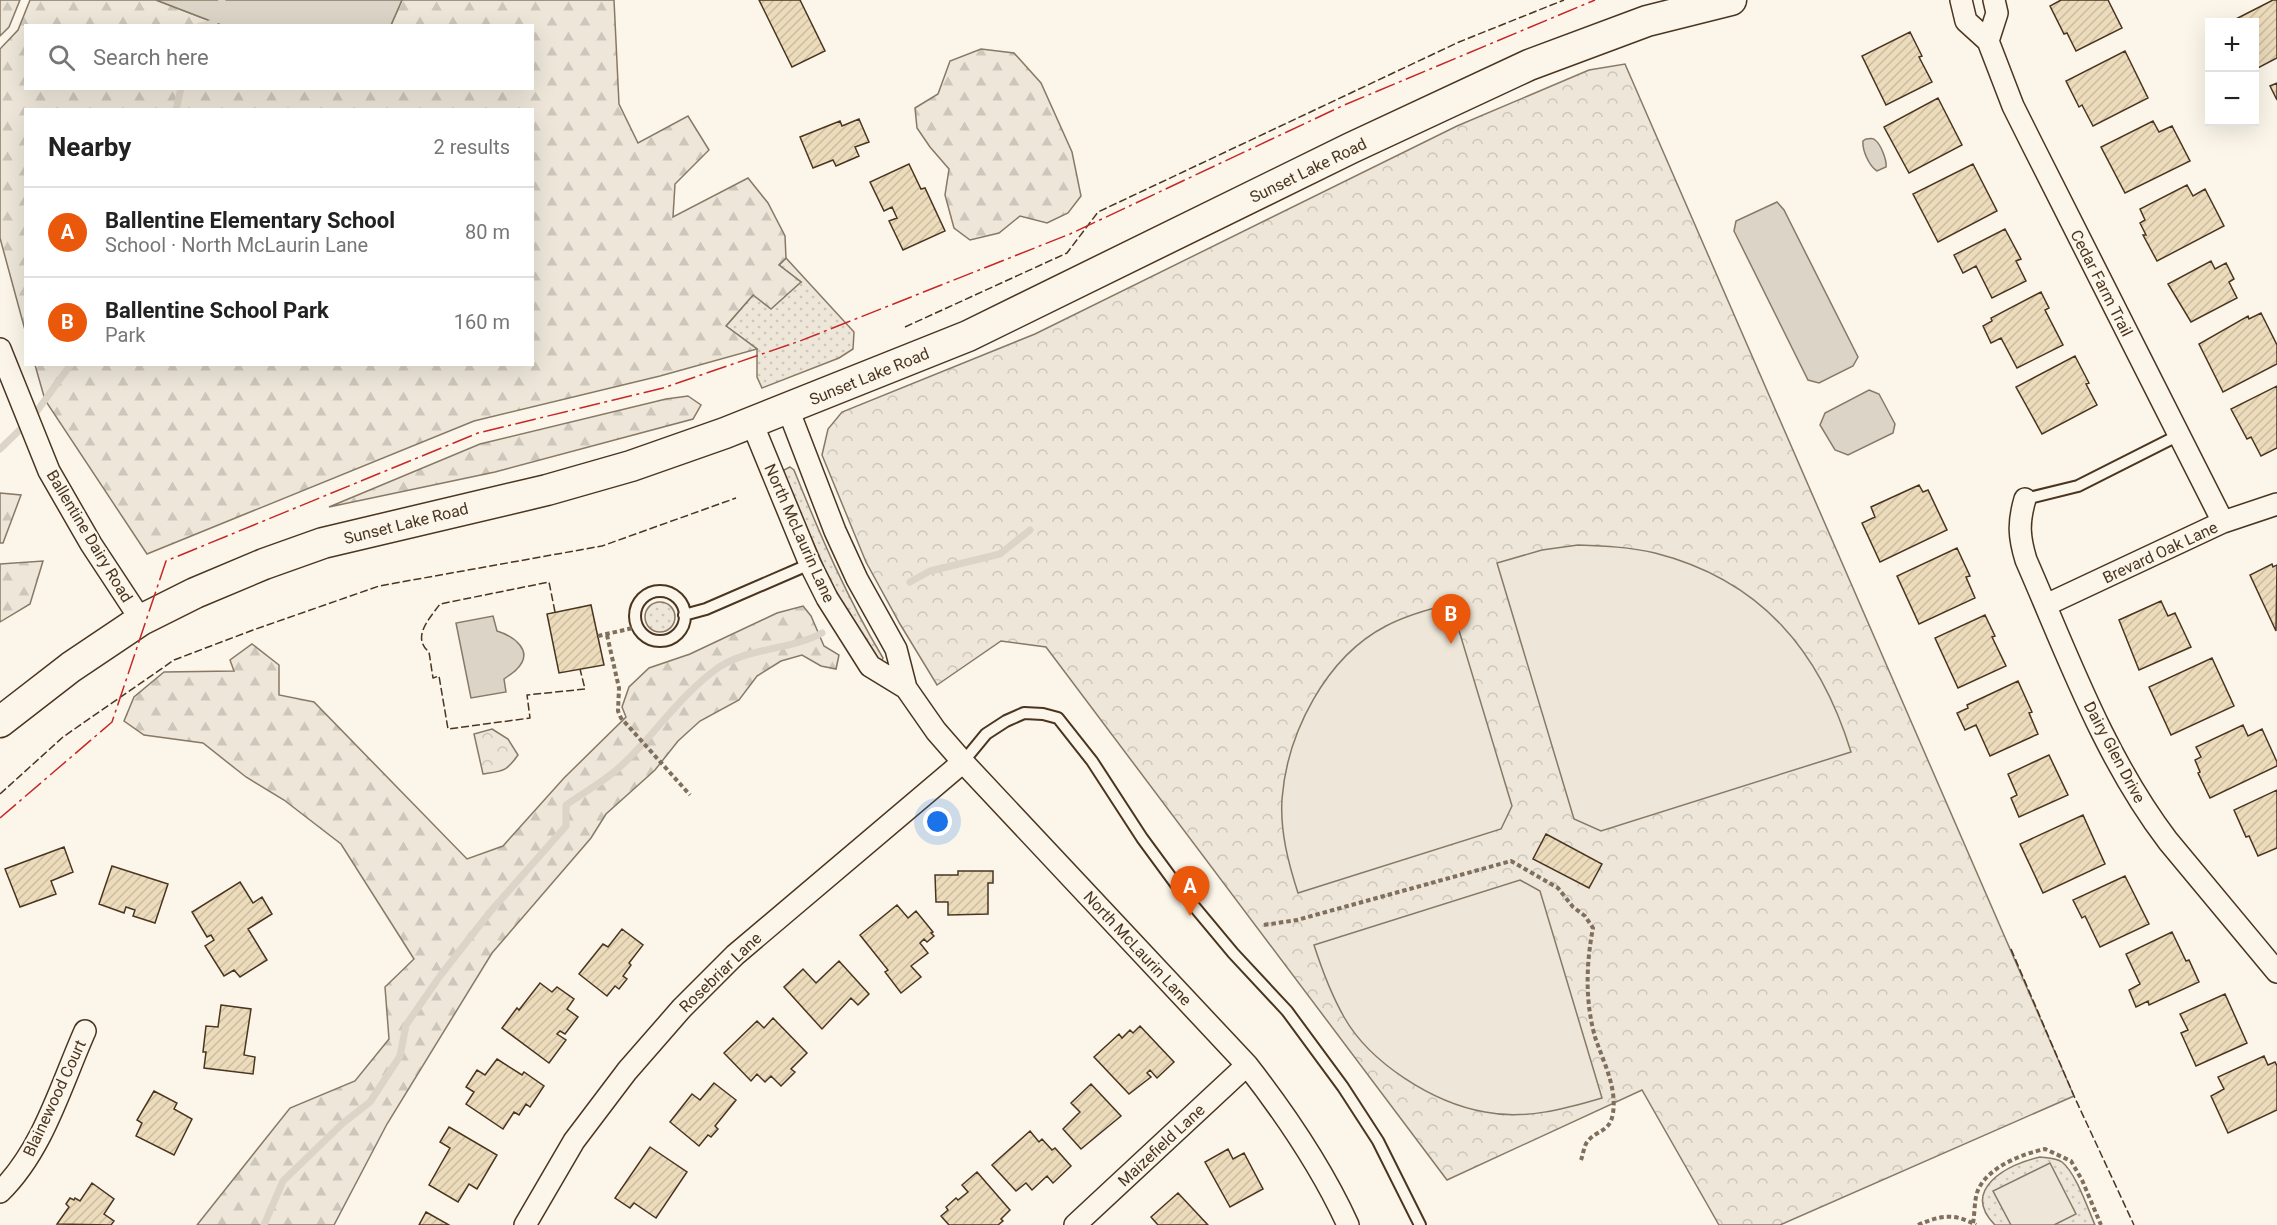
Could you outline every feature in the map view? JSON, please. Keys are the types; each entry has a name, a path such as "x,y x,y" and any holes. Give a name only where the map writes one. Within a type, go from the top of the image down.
{"main road":[{"name":"Sunset Lake Road","path":"0,722 71,667 141,620 244,572 322,543 547,490 631,466 752,423 968,336 1351,148 1529,65 1647,21 1731,0"}],"street":[{"name":"Cedar Farm Trail","path":"1961,0 1966,21 1988,41 2022,125 2223,522"},
{"path":"1988,41 1997,14 1994,0"},
{"name":"Ballentine Dairy Road","path":"0,349 50,471 91,544 141,620"},
{"name":"North McLaurin Lane","path":"788,409 835,531 857,579 896,650 906,688 936,731 963,762 1247,1065 1276,1102 1309,1153 1348,1225"},
{"name":"North McLaurin Lane","path":"752,423 810,564 827,598 870,666 906,688"},
{"name":"Dairy Glen Drive","path":"2025,499 2019,519 2020,542 2111,749 2152,820 2277,972"},
{"name":"Brevard Oak Lane","path":"2046,605 2223,522 2277,504"},
{"name":"Rosebriar Lane","path":"525,1225 574,1141 627,1071 682,1008 735,955 963,762"},
{"name":"Blainewood Court","path":"0,1192 28,1157 42,1131 85,1031"},
{"name":"Maizefield Lane","path":"1075,1225 1247,1065"}],"lane":[{"path":"2025,499 2078,486 2179,435"},
{"path":"684,615 706,609 810,564"},
{"path":"661,591 676,597 681,603 684,615 682,628 676,636 658,641 650,639 637,627 635,619 639,602 653,592 661,591"},
{"path":"963,762 986,734 1023,713 1043,714 1058,718 1092,761 1142,838 1178,887 1233,953 1287,1011 1343,1086 1378,1141 1420,1225"}],"path":[{"path":"598,636 637,627"},
{"path":"607,635 619,688 618,711 629,727 690,795"},
{"path":"1264,925 1297,920 1511,861 1558,888 1573,907 1585,916 1593,928 1587,957 1588,995 1595,1035 1613,1095 1613,1113 1608,1127 1587,1143 1581,1160"},
{"path":"1918,1225 1937,1217 1959,1217 1975,1224 1978,1191 1986,1178 2030,1152 2045,1149 2071,1161 2082,1180 2101,1225"}],"green space":[{"path":"0,0 20,0 9,27 0,36"},
{"path":"30,0 156,0 218,24 24,24 24,90 534,90 534,24 391,24 402,0 614,0 619,104 638,143 688,116 709,150 675,184 673,217 748,178 768,203 785,236 786,258 779,265 801,282 771,309 753,295 726,326 757,349 660,376 474,421 147,554 45,400 35,366 534,366 534,108 24,108 24,326 0,238 0,49 18,30"},
{"path":"981,49 1014,53 1041,83 1072,152 1081,196 1068,213 1047,223 1020,216 999,233 970,240 954,228 945,195 949,169 917,128 915,108 938,94 950,61"},
{"path":"1625,64 2074,1096 1780,1225 1719,1225 1642,1090 1447,1180 1046,647 1001,641 937,685 866,562 822,455 828,429 842,412 1035,334 1457,126 1589,70"},
{"path":"786,258 854,332 853,349 839,358 762,388 757,377 757,349 726,326 753,295 801,282 779,265"},
{"path":"688,396 701,405 693,419 495,472 329,507 480,444 666,399"},
{"path":"790,467 794,470 846,589 883,658 881,662 878,661 846,611 824,567 783,473"},
{"path":"0,493 21,495 3,543 0,543"},
{"path":"1578,545 1627,548 1655,553 1693,565 1726,581 1755,601 1781,625 1803,652 1822,682 1851,752 1601,831 1574,819 1497,563 1542,550"},
{"path":"43,561 30,604 0,622 0,564"},
{"path":"660,602 671,606 675,617 671,628 660,632 649,628 645,617 649,606"},
{"path":"1451,604 1512,806 1501,829 1298,893 1282,823 1282,799 1285,774 1292,748 1313,699 1345,657 1365,640 1386,626 1402,619"},
{"path":"803,606 811,616 824,646 839,655 836,669 821,666 802,655 781,661 757,676 739,700 700,721 678,741 655,770 606,814 591,838 492,953 387,1124 334,1225 197,1225 290,1108 355,1081 389,1039 385,987 414,959 341,844 284,800 246,777 203,743 144,735 124,721 134,697 164,672 234,671 230,660 252,644 279,665 279,695 314,702 467,859 503,846 564,778 626,717 622,707 629,687 649,668 690,654 777,613"},
{"path":"492,729 508,739 518,755 503,770 483,774 474,734"},
{"path":"1520,880 1540,891 1602,1098 1544,1112 1515,1115 1485,1112 1445,1100 1424,1090 1386,1065 1355,1034 1344,1017 1327,982 1314,945"},
{"path":"2040,1157 2057,1160 2067,1167 2095,1225 1995,1225 1986,1212 1983,1201 1985,1190 2002,1172 2027,1160"},
{"path":"2050,1163 2076,1214 2054,1225 2011,1225 1993,1191"}],"shaded area":[{"path":"156,0 402,0 391,24 218,24"},
{"path":"1873,139 1877,142 1885,157 1886,167 1877,171 1871,165 1864,149 1863,141"},
{"path":"1777,202 1784,210 1858,357 1853,366 1819,383 1808,380 1734,231 1736,221"},
{"path":"1869,390 1879,394 1895,424 1893,433 1848,455 1835,450 1820,425 1825,413"},
{"path":"493,616 497,631 520,645 524,657 516,670 504,679 506,692 471,698 456,623"}],"building":[{"path":"759,0 800,0 825,51 792,67"},
{"path":"2061,0 2108,0 2122,28 2076,51 2067,33 2064,34 2050,6"},
{"path":"2277,0 2277,58 2259,67 2259,18 2238,18"},
{"path":"1910,32 1922,56 1919,57 1932,82 1886,105 1862,56"},
{"path":"2125,51 2148,98 2093,126 2082,105 2079,107 2066,81"},
{"path":"2277,83 2277,100 2270,86"},
{"path":"1938,98 1962,145 1909,173 1884,127"},
{"path":"859,119 869,142 855,147 859,156 836,166 833,160 813,168 800,137 840,121 842,126"},
{"path":"2153,121 2159,132 2172,126 2190,161 2125,193 2101,147"},
{"path":"909,164 921,189 925,188 945,231 903,250 889,221 897,218 892,207 884,211 870,182"},
{"path":"1973,164 1997,211 1938,242 1913,194"},
{"path":"2187,185 2193,196 2205,189 2224,226 2157,261 2143,235 2146,235 2140,223 2145,220 2140,209"},
{"path":"2005,229 2021,259 2016,261 2026,281 1992,298 1976,266 1963,273 1954,255"},
{"path":"2211,261 2215,269 2226,263 2234,279 2229,282 2237,298 2191,322 2168,284"},
{"path":"2041,292 2049,308 2045,310 2063,345 2017,368 2001,338 1991,343 1983,326 1992,321 1991,318"},
{"path":"2261,313 2277,345 2277,364 2223,392 2199,344 2248,316 2249,319"},
{"path":"2075,356 2097,405 2042,434 2016,387"},
{"path":"2277,386 2277,448 2261,456 2251,437 2247,439 2231,409"},
{"path":"1919,485 1923,492 1928,490 1947,530 1880,562 1862,523 1875,517 1871,507"},
{"path":"1957,548 1970,576 1966,577 1975,598 1919,624 1897,576"},
{"path":"2272,564 2273,567 2277,565 2276,631 2250,575"},
{"path":"2161,601 2168,616 2175,613 2191,647 2139,670 2119,620"},
{"path":"591,605 604,665 559,673 547,614"},
{"path":"1985,615 1995,636 1992,637 2006,666 1958,688 1935,638"},
{"path":"2212,658 2234,706 2171,735 2149,687"},
{"path":"2018,681 2032,712 2029,713 2038,734 1990,756 1976,725 1965,730 1957,713 1968,708 1967,705"},
{"path":"2243,725 2248,736 2262,729 2277,766 2210,798 2198,773 2200,772 2195,760 2201,757 2196,747"},
{"path":"2049,755 2068,795 2019,817 2011,798 2017,795 2008,774"},
{"path":"2277,790 2277,848 2258,856 2249,836 2246,837 2234,810"},
{"path":"2083,815 2105,864 2043,893 2020,844"},
{"path":"1546,834 1602,864 1589,888 1533,859"},
{"path":"64,847 73,872 51,881 56,894 20,907 5,869"},
{"path":"112,866 168,884 155,923 133,916 135,910 126,907 124,913 99,904"},
{"path":"958,871 993,871 993,883 988,883 988,914 948,915 948,902 936,902 935,875 958,875"},
{"path":"2125,876 2149,924 2100,947 2085,916 2082,918 2073,900"},
{"path":"240,882 253,903 262,897 272,914 248,929 267,960 240,977 234,970 224,976 205,946 214,940 211,935 207,937 192,912"},
{"path":"897,905 908,918 916,911 934,936 927,942 924,939 920,943 928,953 911,966 921,977 901,993 885,972 888,970 860,935"},
{"path":"622,929 643,945 629,963 631,965 623,976 627,979 619,989 615,986 607,996 579,974 603,944 608,947"},
{"path":"2172,932 2199,982 2149,1005 2148,1001 2136,1007 2129,990 2140,984 2126,954"},
{"path":"839,961 869,994 858,1005 851,998 822,1029 784,987 803,969 816,983"},
{"path":"540,983 552,992 557,987 574,999 567,1009 578,1017 565,1034 560,1031 557,1034 566,1040 549,1063 502,1028"},
{"path":"2225,994 2247,1043 2196,1066 2181,1033 2188,1030 2180,1014"},
{"path":"221,1005 251,1009 244,1055 255,1057 253,1074 204,1068 206,1026 218,1027"},
{"path":"773,1018 807,1053 791,1069 795,1072 781,1086 771,1076 765,1082 757,1074 751,1081 724,1053 757,1021 764,1028"},
{"path":"1140,1026 1174,1062 1157,1078 1150,1070 1147,1073 1151,1077 1129,1094 1094,1057 1119,1034 1122,1038 1130,1030 1133,1033"},
{"path":"2264,1056 2268,1065 2275,1062 2277,1066 2277,1110 2228,1133 2211,1096 2224,1089 2218,1077"},
{"path":"497,1059 522,1075 524,1072 544,1086 530,1107 526,1104 519,1115 514,1112 503,1129 466,1104 474,1092 466,1087 477,1070 485,1075"},
{"path":"714,1083 736,1100 715,1126 718,1129 711,1137 708,1135 699,1146 670,1122 692,1094 700,1100"},
{"path":"1091,1084 1121,1116 1081,1149 1063,1129 1080,1112 1071,1103"},
{"path":"154,1091 177,1103 174,1109 192,1119 174,1155 136,1136 142,1123 137,1120"},
{"path":"449,1127 497,1155 477,1189 469,1184 458,1202 429,1185 450,1148 440,1142"},
{"path":"1030,1131 1039,1142 1042,1139 1052,1150 1055,1148 1071,1166 1053,1183 1047,1176 1032,1190 1026,1183 1016,1191 992,1165"},
{"path":"650,1147 687,1172 656,1218 634,1203 630,1208 615,1198"},
{"path":"1228,1149 1233,1159 1244,1153 1263,1189 1230,1207 1205,1162"},
{"path":"977,1172 1010,1210 998,1225 949,1225 941,1216 948,1210 946,1207 956,1198 958,1200 968,1192 962,1185"},
{"path":"92,1183 114,1199 104,1214 114,1221 111,1225 57,1224 69,1207 66,1204 70,1198 80,1201"},
{"path":"1178,1193 1208,1225 1158,1225 1151,1217"},
{"path":"426,1212 449,1225 419,1225"}],"waterway":[{"path":"209,24 214,23 222,0"},
{"path":"176,108 181,90"},
{"path":"0,449 32,418 70,366"},
{"path":"910,582 930,571 1000,554 1030,530"},
{"path":"264,1225 283,1181 343,1123 370,1102 400,1056 406,1025 440,976 490,912 566,826 566,805 616,770 678,704 715,670 740,657 796,643 822,633"}],"fence":[{"path":"905,327 1067,253 1098,212 1459,42 1564,0"},
{"path":"0,794 63,737 174,660 379,586 602,546 736,498"},
{"path":"555,612 549,582 440,604 427,621 422,640 429,652 433,678 439,676 448,729 530,718 527,695 585,689 580,669"},
{"path":"2011,949 2074,1096 2134,1225"}],"power":[{"path":"0,818 112,722 166,561 478,433 663,388 800,341 1070,234 1342,106 1595,0"}],"place":[{"name":"Ballentine School Park","path":"1451,644"},
{"name":"Ballentine Elementary School","path":"1190,916"}]}
